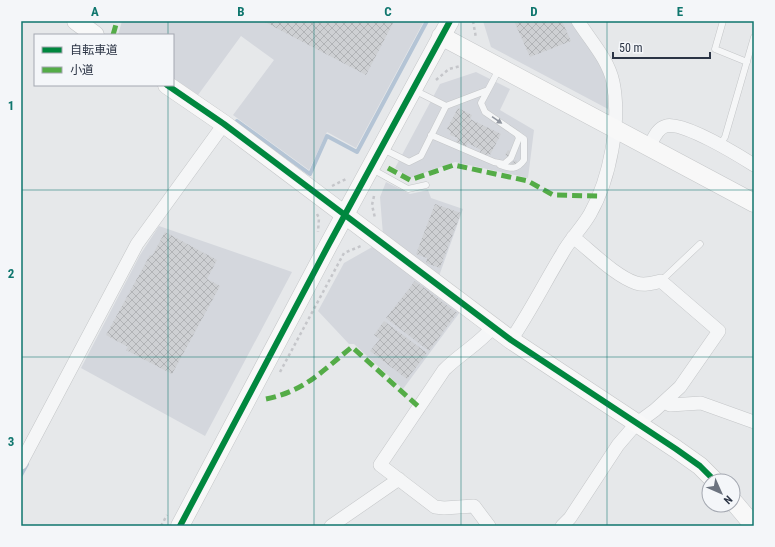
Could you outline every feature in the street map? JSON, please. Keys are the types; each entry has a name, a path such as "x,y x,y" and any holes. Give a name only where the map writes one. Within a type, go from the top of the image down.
{"street":[{"path":"76,21 94,34"},
{"path":"511,340 573,237 589,215 599,196 612,151 614,128 612,82 606,63 578,21"},
{"path":"180,526 345,215 377,172 381,148 420,93 446,29 500,68 754,203"},
{"path":"168,86 224,124 511,340 700,466 707,473"},
{"path":"21,462 137,244 224,124"},
{"path":"649,147 655,135 662,128 668,125 694,132 754,165"},
{"path":"562,526 570,518 618,445 636,424 680,387 719,331 661,281 649,285 637,284 621,275 573,237"},
{"path":"489,526 474,506 444,508 435,506 380,465 444,370 456,358 485,337 493,327"},
{"path":"664,402 670,405 701,403 754,422"},
{"path":"331,526 399,479"},
{"path":"741,511 754,526"}],"lane":[{"path":"724,21 715,49 746,62"},
{"path":"720,145 725,137 754,37"},
{"path":"431,135 510,169 521,164 524,160 524,139 485,112 481,103 500,68"},
{"path":"381,148 409,162 421,156 446,106 488,90"},
{"path":"420,93 446,106"},
{"path":"494,162 504,164 511,158 519,138 517,134"},
{"path":"377,172 408,189 426,185"},
{"path":"661,281 700,244"}],"path":[{"path":"473,21 476,39"},
{"path":"420,93 449,69 461,66"},
{"path":"376,223 372,205 377,172"},
{"path":"317,212 319,218 317,238"},
{"path":"277,378 344,253 362,246"}],"shaded area":[{"path":"122,21 424,21 356,148 327,132 309,170 233,115 274,60 241,36 198,95 174,79 174,34 118,34"},
{"path":"483,21 571,21 600,64 606,79 608,109 491,47"},
{"path":"476,72 510,89 500,110 534,130 528,178 455,162 410,178 395,168 440,84"},
{"path":"386,182 410,194 428,190 431,198 463,209 439,276 383,235 380,197"},
{"path":"159,226 292,272 205,436 81,368 140,255"},
{"path":"374,246 460,312 403,389 354,344 349,344 318,311 344,263"}],"building":[{"path":"263,21 394,21 366,75"},
{"path":"514,21 562,21 571,41 530,57"},
{"path":"458,108 472,115 470,119 501,134 490,155 488,154 486,158 479,154 481,150 468,143 466,147 456,142 458,138 450,135 451,132 447,129"},
{"path":"508,150 512,152 509,157 505,155"},
{"path":"516,160 518,164 513,167 511,163"},
{"path":"435,204 461,213 440,268 426,263 427,258 416,254"},
{"path":"165,232 217,260 207,279 220,286 172,374 126,350 128,347 106,335 150,255 152,256"},
{"path":"415,281 457,313 429,351 386,318"},
{"path":"384,321 427,353 407,379 370,351 380,339 374,335"}],"waterway":[{"path":"237,121 310,174 327,136 357,152 427,21"},
{"path":"21,475 27,464"}],"marked path":[{"path":"113,34 117,21"},
{"path":"388,168 410,180 454,165 528,181 553,195 599,196"},
{"path":"266,399 292,391 312,379 352,347 420,408"}],"cycle path":[{"path":"180,526 329,244 450,21"},
{"path":"168,86 224,124 511,340 676,449 700,466 707,473"}]}
